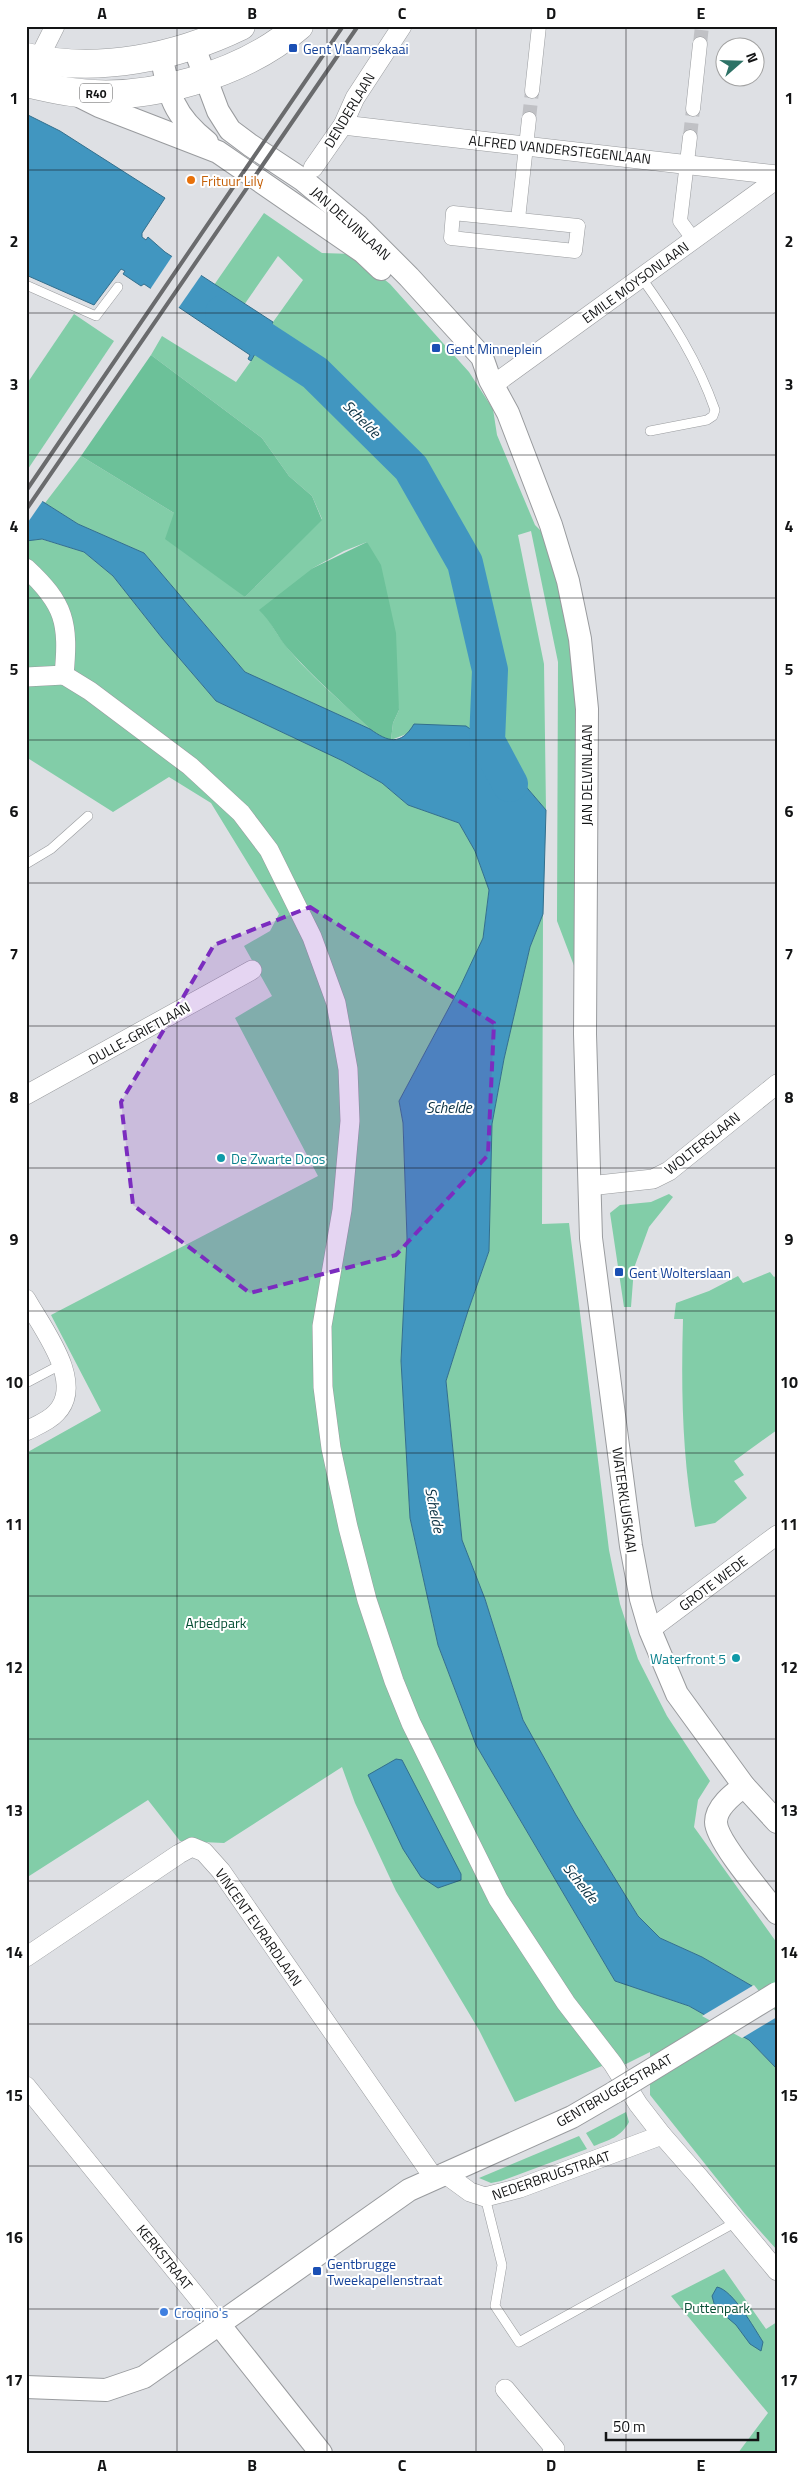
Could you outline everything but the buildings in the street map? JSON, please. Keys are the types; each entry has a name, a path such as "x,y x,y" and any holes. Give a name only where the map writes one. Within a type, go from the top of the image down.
{"main road":[{"name":"R40","path":"30,67 88,64 161,54 194,47 242,26"},
{"name":"R40","path":"30,67 72,92 120,94 167,87 204,77 261,55 299,26"}],"street":[{"path":"30,67 55,26"},
{"name":"DENDERLAAN","path":"312,168 343,125 355,98 402,26"},
{"path":"532,91 539,26"},
{"path":"693,109 700,44"},
{"name":"JAN DELVINLAAN","path":"194,47 218,111 230,130 250,146 303,180 358,226 409,277 482,357 491,383 508,413 551,524 568,581 580,639 587,709 585,1034 589,1186"},
{"name":"JAN DELVINLAAN","path":"161,54 167,87 177,112 198,135 229,160 363,252 397,285 471,367 491,383"},
{"name":"JAN DELVINLAAN","path":"72,92 99,106 189,139 229,160"},
{"path":"518,220 529,119"},
{"name":"ALFRED VANDERSTEGENLAAN","path":"343,125 687,163 777,177"},
{"path":"690,137 680,221 694,240"},
{"name":"EMILE MOYSONLAAN","path":"491,383 694,240 777,177"},
{"path":"453,213 518,220 578,226 575,251 451,238 453,213"},
{"path":"26,568 58,603 66,631 64,675"},
{"path":"26,677 64,675 90,691 190,766 242,813 276,864 316,946 336,1003 348,1070 350,1121 342,1210 322,1326 323,1387 338,1481 367,1600 394,1682 411,1722 498,1899 566,2004 613,2064 638,2104 662,2135 700,2177 777,2271"},
{"name":"DULLE-GRIETLAAN","path":"26,1095 252,970"},
{"name":"WOLTERSLAAN","path":"589,1186 653,1179 670,1171 777,1084"},
{"name":"WATERKLUISKAAI","path":"589,1186 591,1238 631,1546 641,1599 650,1630 677,1694 744,1786 777,1822"},
{"path":"26,1299 62,1364 68,1381 66,1398 56,1414 26,1431"},
{"name":"GROTE WEDE","path":"650,1630 777,1536"},
{"path":"744,1786 732,1795 722,1807 716,1824 724,1843 777,1913"},
{"name":"VINCENT EVRARDLAAN","path":"26,1957 179,1854 192,1847 204,1852 220,1871 439,2176"},
{"name":"GENTBRUGGESTRAAT","path":"26,2387 106,2390 144,2377 218,2323 410,2190 572,2117 777,1993"},
{"name":"KERKSTRAAT","path":"26,2086 321,2453"},
{"name":"NEDERBRUGSTRAAT","path":"439,2176 470,2192 485,2197 520,2188 662,2135"},
{"path":"505,2389 555,2449 552,2453"}],"lane":[{"path":"641,277 688,346 705,381 715,410 713,416 707,420 650,431"},
{"path":"26,285 96,316 118,287"},
{"path":"26,864 51,849 88,816"},
{"path":"26,1383 62,1364"},
{"path":"485,2197 502,2265 495,2306 519,2342 736,2222"}],"highlighted area":[{"path":"310,907 494,1023 488,1155 396,1255 250,1293 133,1205 121,1102 214,945"}],"green space":[{"path":"264,213 322,253 353,254 390,284 469,372 493,409 497,435 535,525 543,533 558,583 569,641 576,710 576,971 557,921 558,662 531,531 518,535 544,664 546,810 487,741 414,724 409,733 391,740 393,723 399,710 367,542 344,551 313,568 269,620 278,635 301,664 370,729 245,672 144,553 78,524 45,503 81,456 174,513 245,597 322,519 312,496 289,476 262,438 151,355 162,336 236,382 251,361 273,322 303,280 278,256 244,305 214,285"},
{"path":"74,314 114,341 26,472 26,385"},
{"path":"151,355 262,438 289,476 312,496 322,520 245,597 165,539 174,513 81,456"},
{"name":"Arbedpark","path":"41,539 84,552 113,576 162,638 216,701 343,761 382,783 408,805 459,823 475,851 489,890 483,938 460,987 399,1101 403,1123 407,1238 401,1361 410,1518 438,1645 476,1745 615,1981 689,2006 749,2040 777,2069 777,2250 745,2214 650,2095 650,2052 620,2067 614,2061 515,2102 479,2030 396,1891 355,1803 342,1767 224,1843 180,1841 148,1800 26,1878 26,1453 101,1411 51,1315 318,1176 235,1018 272,996 244,946 270,931 279,914 211,803 169,777 113,812 26,757 26,541"},
{"path":"367,542 381,565 396,633 399,710 393,723 391,740 382,738 370,729 318,680 285,645 259,610 313,568"},
{"path":"543,914 542,1224 569,1223 609,1550 620,1604 638,1659 667,1716 710,1781 698,1800 694,1827 777,1943 777,2017 752,1986 702,1957 660,1938 638,1916 576,1815 523,1720 485,1599 462,1541 446,1381 489,1251 492,1124 504,1059 530,947"},
{"path":"669,1194 673,1197 649,1227 634,1268 631,1307 624,1307 610,1213 620,1205 651,1202"},
{"path":"770,1272 774,1277 777,1275 777,1430 734,1461 744,1475 734,1481 747,1498 715,1523 695,1527 687,1476 683,1423 683,1319 674,1319 676,1303 709,1291 738,1276 743,1283"},
{"path":"626,2112 629,2122 626,2127 614,2137 594,2146 586,2133"},
{"path":"579,2136 587,2149 501,2181 491,2183 479,2178"},
{"name":"Puttenpark","path":"724,2269 766,2329 777,2322 777,2453 738,2453 768,2413 671,2296"}],"water":[{"path":"26,114 60,131 165,198 142,233 142,237 146,240 148,237 165,252 273,322 251,361 248,359 250,355 144,284 141,286 123,274 125,271 121,269 94,305 26,275"},
{"name":"Schelde","path":"26,491 78,524 144,553 245,672 388,739 399,739 414,724 466,726 487,741 546,810 543,914 530,947 504,1059 492,1124 489,1251 446,1381 462,1540 485,1599 523,1720 576,1815 638,1916 660,1938 702,1957 752,1986 777,2017 777,2069 749,2040 689,2006 615,1981 476,1745 438,1645 410,1518 401,1361 407,1238 403,1123 399,1101 460,987 483,938 489,890 475,851 459,823 408,805 382,783 343,761 216,701 162,638 113,576 84,552 42,539 26,541"},
{"path":"396,1759 402,1760 461,1874 461,1880 438,1888 421,1877 403,1849 368,1775"},
{"path":"717,2287 730,2295 743,2310 763,2342 761,2351 750,2344 736,2325 715,2307 712,2296"}],"pier":[{"path":"173,255 202,274 177,310 149,291"},
{"path":"26,489 44,499 26,525"},
{"path":"754,1985 777,2013 777,2017 742,2038 702,2016"}],"waterway":[{"name":"Schelde","path":"223,313 315,373 411,468 465,563 490,670 487,741 510,784"}],"tunnel":[{"path":"700,44 702,26"},
{"path":"529,119 532,91"},
{"path":"690,137 693,109"}],"railway":[{"path":"26,491 343,26"},
{"path":"26,510 358,26"}],"place":[{"name":"Gent Vlaamsekaai","path":"293,48"},
{"name":"Frituur Lily","path":"191,180"},
{"name":"Gent Minneplein","path":"436,348"},
{"name":"De Zwarte Doos","path":"221,1158"},
{"name":"Gent Wolterslaan","path":"619,1272"},
{"name":"Waterfront 5","path":"736,1658"},
{"name":"Gentbrugge Tweekapellenstraat","path":"317,2271"},
{"name":"Croqino's","path":"164,2312"}]}
